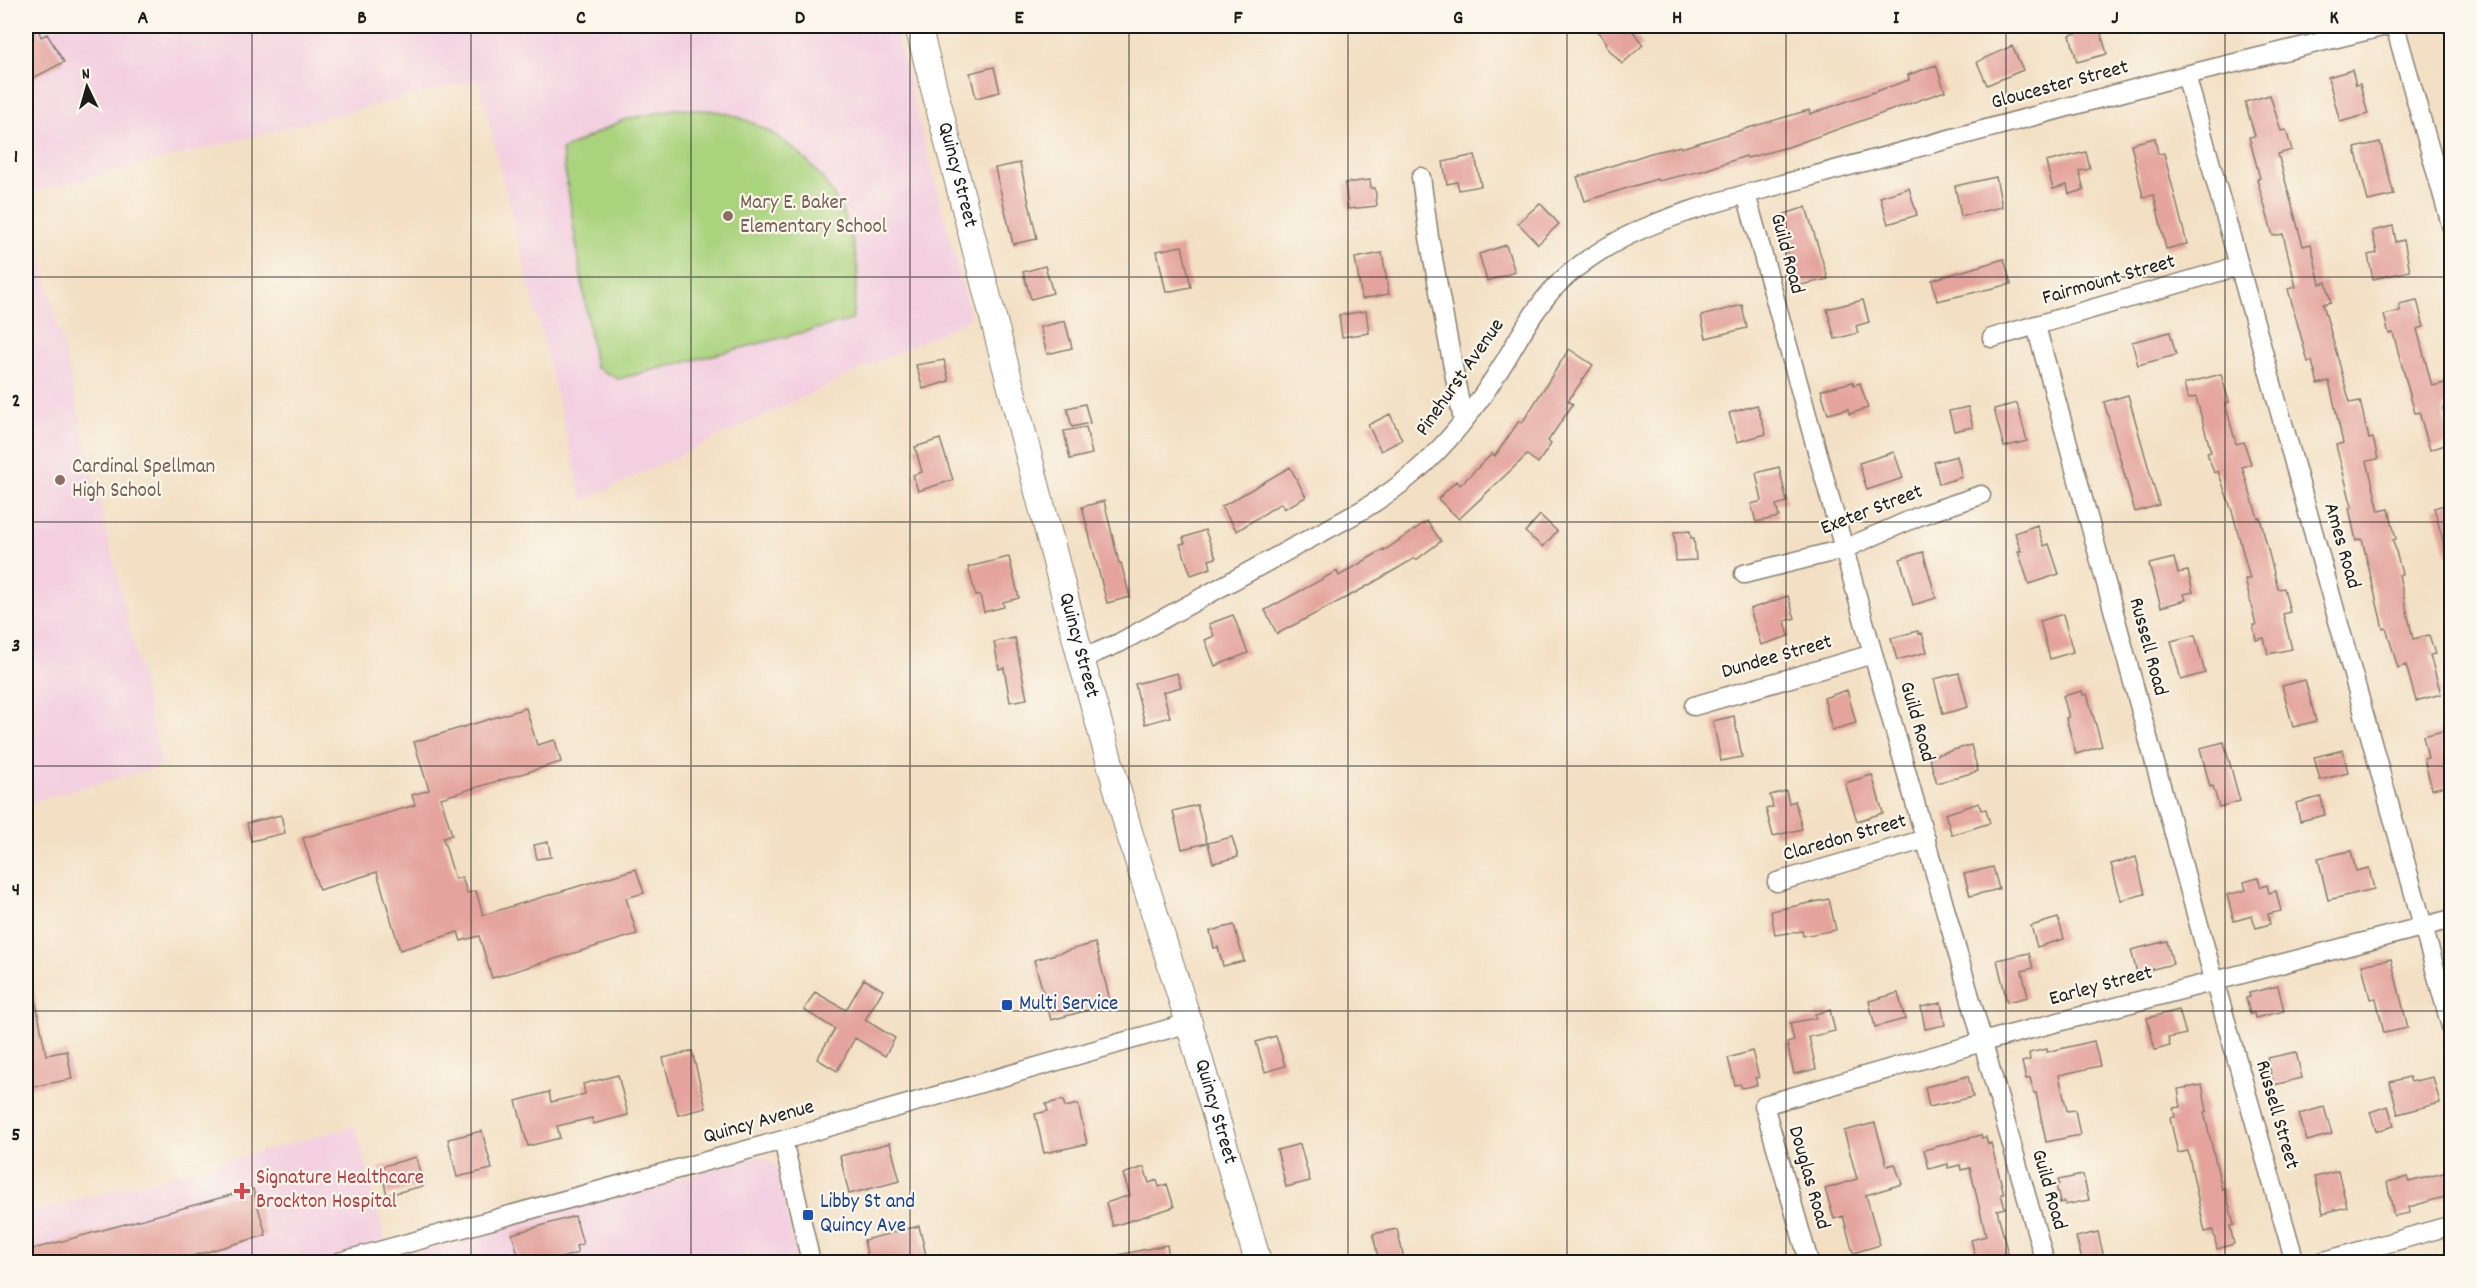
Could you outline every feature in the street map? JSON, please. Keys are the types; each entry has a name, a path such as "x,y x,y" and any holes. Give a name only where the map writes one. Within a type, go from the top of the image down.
{"main road":[{"name":"Quincy Street","path":"918,26 1081,659 1130,835 1189,1023 1258,1263"}],"street":[{"name":"Gloucester Street","path":"1746,194 2186,75 2386,26"},
{"path":"2395,26 2451,228"},
{"name":"Ames Road","path":"2186,75 2451,1030"},
{"path":"1422,177 1433,260 1463,421"},
{"name":"Pinehurst Avenue","path":"1081,659 1119,643 1375,501 1429,461 1463,421 1534,314 1552,291 1574,270 1598,252 1654,223 1746,194"},
{"name":"Guild Road","path":"1746,194 2045,1263"},
{"name":"Fairmount Street","path":"1992,338 2239,266"},
{"name":"Russell Road","path":"2036,326 2214,980"},
{"name":"Exeter Street","path":"1744,574 1844,549 1924,514 1982,495"},
{"name":"Dundee Street","path":"1694,706 1873,654"},
{"name":"Claredon Street","path":"1777,882 1926,839"},
{"name":"Earley Street","path":"1764,1105 1982,1042 2451,919"},
{"name":"Russell Street","path":"2214,980 2295,1263"},
{"name":"Quincy Avenue","path":"339,1263 783,1140 1189,1023"},
{"name":"Douglas Road","path":"1764,1105 1809,1263"},
{"path":"783,1140 811,1263"},
{"path":"2321,1263 2451,1225"}],"shaded area":[{"name":"Mary E. Baker Elementary School","path":"26,26 894,26 971,318 583,501 478,79 27,194 162,766 26,803"},
{"name":"Signature Healthcare Brockton Hospital","path":"356,1126 390,1260 758,1157 767,1159 777,1167 798,1262 26,1262 26,1214"}],"green space":[{"path":"675,109 723,112 754,124 798,152 816,171 831,191 852,239 857,265 857,285 852,320 618,379 595,367 562,150 623,120"}],"building":[{"path":"26,26 37,26 41,37 47,34 64,62 26,82"},
{"path":"1593,26 1629,26 1643,45 1622,64 1605,45 1607,43"},
{"path":"2099,26 2107,54 2077,62 2070,35"},
{"path":"2012,46 2023,70 1987,85 1977,62"},
{"path":"1936,65 1945,91 1788,147 1747,158 1746,156 1702,171 1658,181 1657,179 1585,201 1577,177 1651,153 1681,146 1681,148 1809,110 1810,114 1909,80 1908,75"},
{"path":"994,67 1000,92 976,98 970,73"},
{"path":"2352,70 2356,85 2360,84 2368,114 2340,122 2328,77"},
{"path":"2270,95 2281,131 2286,130 2292,150 2278,154 2303,246 2311,244 2320,284 2326,282 2331,302 2323,304 2350,403 2360,401 2369,439 2373,438 2378,459 2367,461 2379,511 2389,509 2396,539 2393,540 2402,574 2399,575 2413,639 2429,635 2435,654 2430,655 2441,694 2416,701 2406,665 2398,668 2386,628 2383,629 2362,539 2356,541 2349,508 2352,507 2336,445 2343,443 2329,381 2318,384 2312,361 2308,362 2288,289 2296,287 2283,234 2273,236 2257,179 2260,178 2249,137 2255,136 2245,102"},
{"path":"2155,138 2158,154 2164,153 2187,244 2166,249 2154,195 2143,197 2131,144"},
{"path":"2380,142 2394,195 2368,201 2355,148"},
{"path":"2086,152 2090,169 2079,171 2084,190 2069,194 2067,185 2053,189 2046,162"},
{"path":"1475,155 1481,186 1459,190 1457,182 1447,184 1443,162"},
{"path":"1020,163 1037,239 1013,244 995,168"},
{"path":"1996,177 2002,207 1961,216 1955,186"},
{"path":"1370,180 1371,188 1375,188 1377,206 1348,209 1345,183"},
{"path":"1909,188 1917,215 1888,224 1880,197"},
{"path":"1540,203 1559,224 1538,244 1518,223"},
{"path":"1806,207 1828,279 1796,286 1782,230 1786,229 1782,215"},
{"path":"2393,226 2396,242 2404,240 2410,271 2373,279 2368,255 2377,253 2372,231"},
{"path":"1506,245 1515,272 1487,281 1479,254"},
{"path":"1182,246 1191,287 1166,292 1157,251"},
{"path":"1382,253 1389,294 1362,299 1355,258"},
{"path":"2004,259 2011,284 1937,301 1932,280"},
{"path":"1045,266 1053,293 1031,299 1023,272"},
{"path":"1863,300 1869,322 1856,326 1858,333 1835,339 1827,309"},
{"path":"2417,300 2424,327 2417,329 2432,386 2445,383 2451,404 2443,408 2451,443 2430,450 2419,412 2415,413 2393,333 2389,334 2384,315 2400,311 2399,304"},
{"path":"1742,305 1747,328 1706,338 1701,316"},
{"path":"1366,311 1369,333 1342,337 1339,315"},
{"path":"1065,321 1072,348 1047,354 1040,327"},
{"path":"2170,332 2176,355 2138,365 2132,342"},
{"path":"1569,349 1593,365 1568,401 1573,404 1548,441 1551,444 1538,463 1527,455 1459,519 1438,499 1456,481 1460,485 1492,454 1495,456 1519,421 1522,423"},
{"path":"944,360 949,381 923,389 916,365"},
{"path":"2221,374 2229,402 2225,403 2236,444 2244,442 2251,464 2242,467 2258,518 2260,518 2278,589 2284,588 2290,612 2283,614 2292,649 2268,654 2264,638 2256,640 2253,625 2256,625 2245,579 2250,579 2233,514 2218,471 2214,473 2207,453 2211,452 2196,397 2188,399 2184,384"},
{"path":"1853,382 1854,385 1860,383 1868,408 1849,414 1848,409 1828,414 1821,390"},
{"path":"2128,395 2159,505 2135,512 2104,402"},
{"path":"2017,403 2027,441 2004,447 1994,409"},
{"path":"1085,404 1090,423 1072,427 1067,408"},
{"path":"1757,405 1766,434 1737,442 1729,413"},
{"path":"1968,407 1973,427 1954,431 1949,411"},
{"path":"1390,414 1402,440 1381,451 1368,425"},
{"path":"1086,427 1092,454 1070,459 1064,431"},
{"path":"940,439 953,480 918,491 913,475 922,472 915,447"},
{"path":"1894,452 1903,478 1867,490 1859,463"},
{"path":"1957,456 1962,477 1939,484 1934,462"},
{"path":"1290,467 1306,497 1284,509 1281,503 1237,531 1221,507"},
{"path":"1779,467 1787,502 1776,505 1779,517 1756,522 1751,504 1762,501 1756,473"},
{"path":"1104,501 1130,597 1107,603 1082,507"},
{"path":"2451,503 2451,554 2447,555 2434,508"},
{"path":"1540,515 1557,531 1543,547 1525,532"},
{"path":"1427,521 1441,541 1416,560 1415,558 1277,634 1265,610 1337,571 1339,576 1385,550"},
{"path":"2037,525 2044,546 2049,544 2059,574 2029,584 2018,551 2021,551 2015,533"},
{"path":"1205,530 1216,558 1209,560 1211,568 1191,575 1180,544 1185,543 1183,538"},
{"path":"1690,531 1691,538 1694,538 1696,560 1676,561 1674,532"},
{"path":"1923,552 1936,598 1913,605 1900,559"},
{"path":"1009,557 1019,598 1003,602 1004,607 984,612 980,595 976,596 968,567"},
{"path":"2174,558 2178,573 2188,571 2193,592 2184,594 2186,600 2161,607 2149,564"},
{"path":"1788,596 1795,618 1785,621 1789,636 1761,645 1750,609"},
{"path":"2063,614 2073,652 2050,659 2040,621"},
{"path":"1233,615 1248,653 1215,666 1205,640 1214,636 1209,624"},
{"path":"1918,631 1919,634 1922,633 1927,652 1897,660 1891,638"},
{"path":"2195,635 2205,673 2181,680 2171,641"},
{"path":"1015,638 1027,699 1010,702 1004,668 999,669 994,642"},
{"path":"1177,673 1181,687 1163,692 1170,717 1145,724 1135,684"},
{"path":"1959,673 1968,707 1943,714 1934,679"},
{"path":"2305,680 2316,721 2293,727 2282,686"},
{"path":"1847,690 1856,723 1832,730 1824,698"},
{"path":"2082,691 2083,695 2087,694 2102,746 2076,754 2066,718 2069,717 2063,696"},
{"path":"526,708 537,745 555,740 561,762 441,798 452,835 443,838 455,879 462,877 467,893 476,891 483,915 636,869 644,893 626,898 637,934 492,978 479,936 461,941 458,932 400,950 377,872 319,890 303,838 415,805 412,795 429,790 414,742"},
{"path":"1734,716 1742,757 1721,761 1713,721"},
{"path":"2447,730 2451,750 2451,785 2432,789 2424,759 2428,758 2423,736"},
{"path":"2224,742 2240,801 2219,807 2213,786 2210,787 2200,748"},
{"path":"1971,745 1978,771 1937,783 1929,757"},
{"path":"2343,750 2348,773 2320,780 2314,757"},
{"path":"1872,775 1883,813 1857,821 1845,783"},
{"path":"1786,791 1789,803 1795,801 1802,829 1773,836 1766,809 1773,807 1770,795"},
{"path":"2321,797 2325,815 2300,821 2296,803"},
{"path":"1979,803 1981,810 1986,809 1990,823 1952,835 1945,814"},
{"path":"1197,805 1207,843 1182,849 1173,811"},
{"path":"281,815 285,833 251,841 247,823"},
{"path":"1232,837 1238,857 1213,863 1208,843"},
{"path":"548,842 551,857 537,859 534,845"},
{"path":"2351,851 2356,871 2369,868 2374,889 2328,900 2318,858"},
{"path":"2136,857 2145,894 2121,900 2111,864"},
{"path":"1993,867 1999,889 1970,896 1964,874"},
{"path":"2258,878 2261,887 2267,885 2269,893 2276,891 2281,911 2268,914 2270,924 2256,928 2252,916 2234,921 2227,895 2246,890 2244,882"},
{"path":"1829,899 1836,930 1803,936 1802,931 1775,935 1771,911"},
{"path":"2058,918 2064,939 2037,947 2031,926"},
{"path":"1234,925 1244,961 1223,966 1218,947 1214,948 1210,931"},
{"path":"2167,941 2173,964 2137,973 2131,950"},
{"path":"1095,943 1111,1004 1051,1020 1034,960"},
{"path":"2029,953 2033,968 2022,971 2028,997 2007,1002 1997,960"},
{"path":"2391,959 2408,1028 2384,1033 2376,998 2370,999 2362,965"},
{"path":"864,979 883,990 865,1020 895,1038 885,1056 855,1038 837,1071 817,1059 835,1029 804,1010 815,992 846,1010"},
{"path":"2278,986 2284,1011 2255,1018 2254,1013 2250,1014 2246,998 2250,997 2249,993"},
{"path":"33,987 46,1055 67,1051 72,1079 26,1088 26,988"},
{"path":"1898,993 1905,1019 1875,1027 1869,1001"},
{"path":"1941,1003 1945,1025 1925,1029 1921,1007"},
{"path":"1830,1010 1835,1031 1809,1037 1816,1069 1794,1074 1787,1043 1794,1041 1790,1023 1816,1018 1815,1014"},
{"path":"2179,1010 2186,1034 2168,1038 2170,1046 2155,1050 2147,1018"},
{"path":"1276,1036 1285,1066 1265,1072 1256,1042"},
{"path":"2094,1041 2100,1066 2059,1075 2067,1111 2075,1110 2080,1135 2046,1142 2036,1093 2034,1093 2030,1078 2026,1079 2022,1062 2030,1060 2029,1053 2047,1049 2047,1052"},
{"path":"692,1051 706,1108 678,1115 663,1058"},
{"path":"1752,1051 1759,1077 1755,1078 1757,1085 1742,1088 1740,1084 1735,1085 1728,1058"},
{"path":"2296,1052 2302,1078 2274,1085 2267,1058"},
{"path":"618,1075 628,1115 593,1124 592,1118 557,1126 560,1138 528,1146 516,1101 549,1092 551,1102 585,1094 583,1084"},
{"path":"1968,1076 1973,1097 1929,1107 1925,1087"},
{"path":"2409,1077 2411,1082 2433,1077 2440,1103 2398,1114 2390,1082"},
{"path":"2202,1085 2207,1111 2204,1112 2222,1189 2225,1188 2234,1225 2230,1226 2234,1244 2217,1249 2213,1230 2205,1232 2188,1151 2178,1153 2170,1118 2175,1117 2173,1108 2181,1107 2178,1089"},
{"path":"1063,1100 1065,1107 1078,1104 1087,1144 1044,1153 1035,1114 1048,1111 1046,1104"},
{"path":"2388,1106 2394,1126 2376,1131 2370,1112"},
{"path":"2324,1107 2332,1134 2307,1141 2299,1114"},
{"path":"1875,1123 1887,1166 1895,1164 1902,1184 1866,1195 1880,1245 1853,1253 1843,1216 1834,1219 1825,1189 1857,1179 1844,1131"},
{"path":"482,1131 492,1169 457,1177 448,1139"},
{"path":"1981,1135 1982,1138 1986,1137 1988,1144 1991,1143 2004,1194 2001,1194 2005,1208 1997,1210 2009,1258 1992,1263 1977,1263 1971,1240 1986,1236 1970,1168 1961,1170 1960,1165 1948,1168 1948,1164 1929,1169 1924,1150"},
{"path":"890,1143 900,1181 849,1194 840,1156"},
{"path":"1300,1144 1310,1181 1286,1187 1277,1150"},
{"path":"416,1157 423,1186 387,1195 380,1167"},
{"path":"1144,1167 1149,1183 1157,1180 1159,1187 1167,1184 1174,1207 1113,1226 1106,1203 1130,1195 1123,1174"},
{"path":"2338,1171 2347,1207 2323,1213 2315,1177"},
{"path":"2451,1171 2451,1195 2409,1207 2410,1213 2394,1216 2387,1182 2408,1177 2409,1182"},
{"path":"2083,1175 2089,1200 2065,1205 2064,1202 2060,1203 2056,1185 2059,1184 2058,1180"},
{"path":"253,1189 266,1235 168,1263 26,1263 26,1251"},
{"path":"575,1216 583,1244 576,1246 578,1253 545,1263 535,1263 533,1257 520,1261 512,1234"},
{"path":"919,1226 926,1255 913,1258 914,1263 869,1263 864,1240"},
{"path":"1397,1229 1405,1263 1379,1263 1373,1234"},
{"path":"2098,1232 2104,1258 2083,1263 2076,1237"},
{"path":"1167,1245 1170,1263 1119,1263 1118,1255"}],"place":[{"name":"Mary E. Baker Elementary School","path":"728,216"},
{"name":"Cardinal Spellman High School","path":"60,480"},
{"name":"Multi Service","path":"1007,1005"},
{"name":"Signature Healthcare Brockton Hospital","path":"242,1191"},
{"name":"Libby St and Quincy Ave","path":"808,1215"}]}
